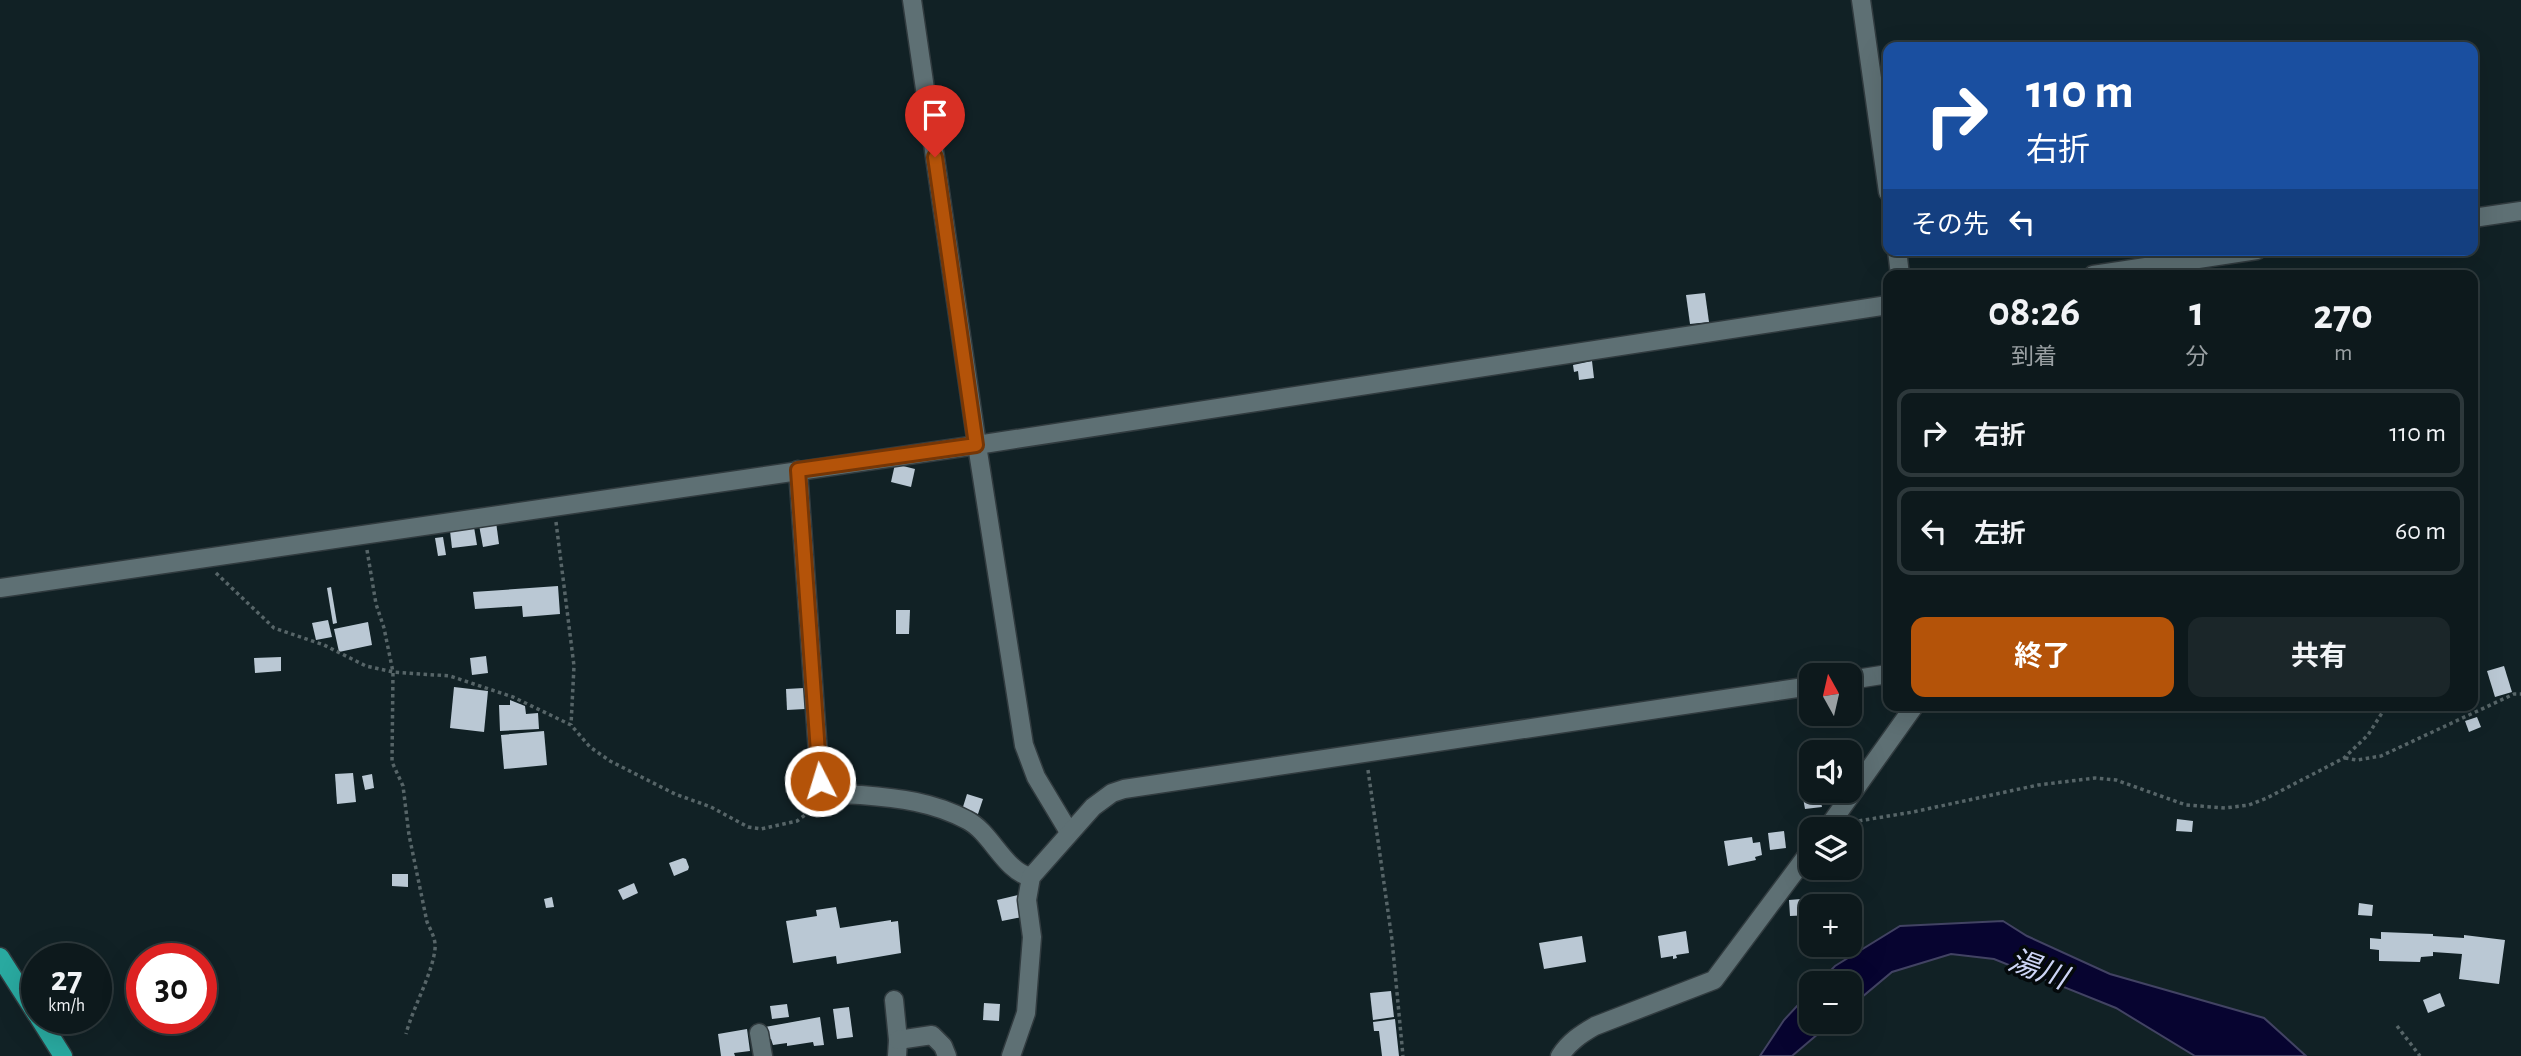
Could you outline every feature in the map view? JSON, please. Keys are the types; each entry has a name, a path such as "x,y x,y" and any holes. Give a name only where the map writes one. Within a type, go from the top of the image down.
{"main road":[{"path":"0,957 21,990"},
{"path":"49,1034 63,1056"}],"street":[{"path":"912,0 976,445 1024,745 1036,777 1069,832"},
{"path":"1861,0 1883,156"},
{"path":"2478,217 2521,211"},
{"path":"2126,270 2218,256"},
{"path":"0,588 976,445 1883,307"},
{"path":"798,470 820,781 828,793 912,800 938,806 971,821 996,845 1013,867 1023,875 1031,877"},
{"path":"1862,678 1883,675"},
{"path":"1012,1056 1026,1013 1032,937 1027,900 1031,877 1069,832 1103,799 1124,789 1799,687"},
{"path":"1835,817 1911,711"},
{"path":"1560,1056 1579,1035 1595,1026 1714,980 1799,866"},
{"path":"894,1000 897,1048 932,1035 943,1046 947,1056"},
{"path":"760,1033 763,1056"}],"path":[{"path":"554,506 574,666 571,725"},
{"path":"364,534 376,604 393,672 392,762 403,786 409,835 427,922 434,936 435,948 406,1034"},
{"path":"201,558 274,628 324,645 366,666 393,672 450,676 513,697 571,725 590,747 610,761 748,827 761,829 797,821 815,809 828,793"},
{"path":"2478,711 2514,694 2521,694"},
{"path":"1862,821 2038,785 2095,778 2116,780 2186,805 2225,808 2249,805 2344,758 2368,735 2383,711"},
{"path":"2344,758 2357,760 2381,756 2478,711"},
{"path":"1366,754 1392,940 1404,1056"},
{"path":"2397,1026 2420,1056"}],"water":[{"name":"湯川","path":"2003,921 2027,936 2110,974 2264,1018 2306,1056 2195,1056 2116,1008 1994,959 1951,954 1892,972 1862,997 1862,971 1830,971 1850,957 1862,957 1862,949 1900,926"},
{"path":"1799,1004 1799,1034 1818,1034 1792,1056 1760,1056 1784,1020"}],"building":[{"path":"1705,293 1709,322 1690,324 1686,295"},
{"path":"1592,361 1594,378 1579,380 1578,371 1574,372 1573,365"},
{"path":"895,464 915,469 911,487 891,482"},
{"path":"496,522 499,544 483,547 479,525"},
{"path":"474,527 477,545 452,548 450,531"},
{"path":"443,537 446,555 438,556 435,538"},
{"path":"558,586 560,614 523,617 522,606 475,609 473,592"},
{"path":"331,587 337,623 333,624 327,588"},
{"path":"896,610 910,610 909,634 896,634"},
{"path":"328,620 332,637 316,640 312,623"},
{"path":"368,622 372,645 339,652 334,629"},
{"path":"486,656 488,673 472,675 470,658"},
{"path":"281,657 281,671 255,673 254,658"},
{"path":"2504,666 2512,692 2495,697 2487,671"},
{"path":"454,687 488,691 484,732 450,728"},
{"path":"804,688 805,709 787,710 786,689"},
{"path":"510,700 525,706 526,714 538,713 539,729 500,731 499,705 510,705"},
{"path":"2477,717 2481,727 2469,732 2465,721"},
{"path":"544,731 547,765 504,769 501,735"},
{"path":"353,773 356,802 337,804 335,774"},
{"path":"372,774 374,788 365,790 362,776"},
{"path":"967,794 983,799 978,814 962,810"},
{"path":"1804,803 1821,803 1822,807 1805,809"},
{"path":"2177,819 2193,821 2192,832 2176,831"},
{"path":"1784,831 1786,848 1770,850 1768,833"},
{"path":"1752,837 1753,843 1760,842 1762,855 1755,857 1756,860 1728,866 1724,841"},
{"path":"686,859 688,870 674,876 669,863"},
{"path":"392,874 408,874 408,887 392,886"},
{"path":"634,883 638,893 623,900 618,890"},
{"path":"1018,895 1022,917 1002,921 997,900"},
{"path":"552,897 554,907 546,908 544,899"},
{"path":"1799,899 1799,916 1790,916 1789,900"},
{"path":"2359,903 2373,905 2372,916 2358,915"},
{"path":"836,907 840,928 898,921 901,953 837,964 836,956 793,963 786,921 817,916 816,910"},
{"path":"1686,931 1689,953 1676,955 1677,958 1673,959 1673,956 1661,958 1658,936"},
{"path":"2381,932 2464,938 2464,935 2505,940 2499,984 2459,979 2462,954 2433,952 2433,956 2421,957 2420,962 2379,961 2379,950 2370,949 2370,938 2381,939"},
{"path":"1582,936 1586,962 1544,969 1539,943"},
{"path":"1391,991 1394,1017 1373,1020 1370,993"},
{"path":"2440,993 2445,1006 2428,1013 2423,1000"},
{"path":"984,1003 1000,1004 999,1021 983,1020"},
{"path":"787,1004 789,1017 772,1019 770,1006"},
{"path":"849,1007 853,1037 837,1039 833,1009"},
{"path":"820,1017 824,1045 814,1046 813,1042 773,1045 771,1039 767,1039 765,1027"},
{"path":"1395,1019 1399,1056 1382,1056 1379,1031 1374,1031 1373,1022"},
{"path":"747,1029 750,1051 734,1053 735,1056 721,1056 718,1034"}],"route":[{"path":"820,781 798,470 976,445 935,157"}]}
